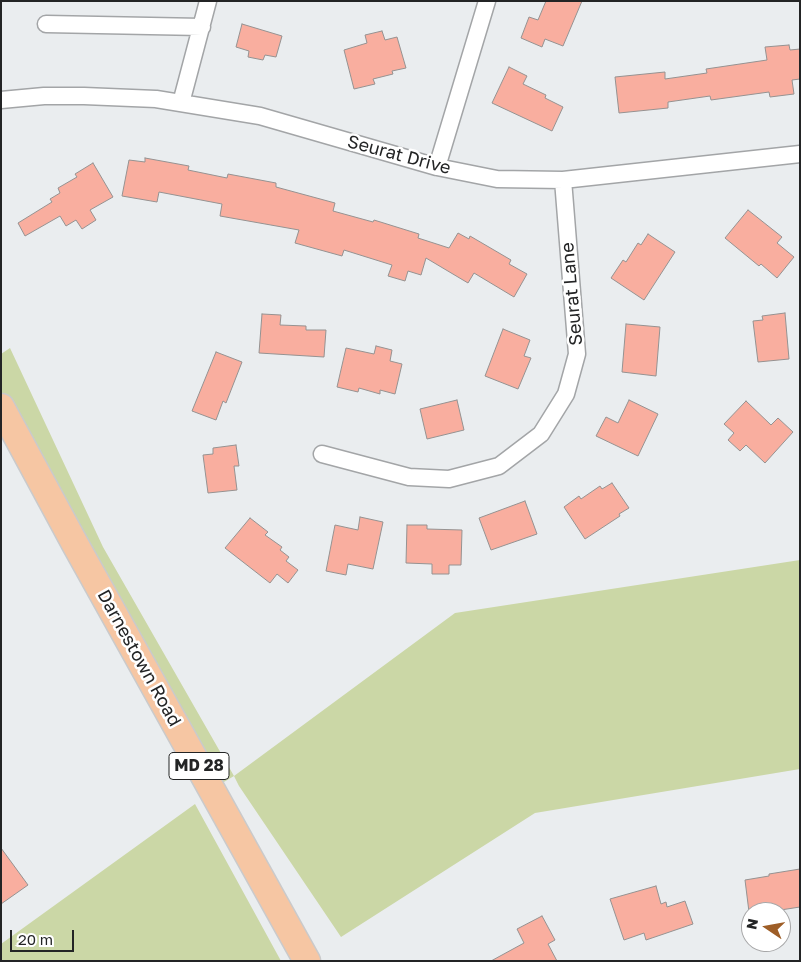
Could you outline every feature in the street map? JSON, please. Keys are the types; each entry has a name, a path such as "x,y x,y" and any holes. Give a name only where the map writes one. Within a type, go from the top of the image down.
{"main road":[{"name":"Darnestown Road","path":"1,407 307,961"}],"street":[{"path":"182,103 208,1"},
{"path":"437,167 487,1"},
{"path":"46,24 202,27"},
{"name":"Seurat Drive","path":"1,100 44,96 156,98 260,116 437,167 497,179 563,180 800,154"},
{"name":"Seurat Lane","path":"322,454 409,477 450,480 499,466 541,434 566,394 577,354 563,180"}],"green space":[{"path":"10,348 103,547 234,776 212,789 1,406 1,354"},
{"path":"800,560 800,769 535,813 341,937 234,776 455,613"},
{"path":"195,804 281,961 1,961 1,944"}],"building":[{"path":"546,1 582,1 563,46 545,39 542,47 521,38 529,17 538,20"},
{"path":"242,24 282,36 276,57 265,55 263,60 248,57 249,51 236,47"},
{"path":"382,31 385,40 397,37 406,68 392,71 393,74 373,79 375,84 354,89 344,50 367,43 365,35"},
{"path":"789,45 790,50 800,49 800,79 792,80 794,94 770,97 769,92 711,100 710,96 668,102 668,108 619,113 615,77 665,72 665,79 707,73 706,69 767,60 765,47"},
{"path":"509,67 527,76 523,84 546,95 545,98 563,107 552,131 492,103"},
{"path":"145,158 189,166 188,170 227,178 228,174 276,183 276,187 335,203 333,211 373,222 374,220 419,234 418,238 449,248 458,233 469,239 470,236 511,260 509,264 527,274 514,297 474,273 468,283 426,258 421,275 408,271 405,281 388,276 392,265 344,250 342,256 295,243 299,230 220,216 222,204 159,192 157,202 122,196 129,160 145,162"},
{"path":"93,163 113,197 90,210 96,220 82,229 76,220 66,226 60,216 25,236 18,223 52,202 50,199 60,193 58,188 77,177 75,174"},
{"path":"748,210 782,237 777,243 794,257 777,278 725,238"},
{"path":"648,234 675,252 644,300 611,278 623,260 626,262 638,243 641,245"},
{"path":"785,313 789,359 758,362 753,321 763,320 762,316"},
{"path":"262,314 281,315 280,325 306,326 306,330 326,330 324,357 259,353"},
{"path":"626,324 660,327 656,376 622,372"},
{"path":"503,329 530,340 524,356 531,358 518,389 485,376"},
{"path":"376,346 392,350 390,361 402,364 395,394 380,390 380,394 359,388 358,392 337,387 346,348 374,354"},
{"path":"216,352 242,362 226,403 223,401 216,420 192,411"},
{"path":"457,400 464,430 427,439 420,409"},
{"path":"629,400 658,414 638,456 596,436 606,417 618,423"},
{"path":"746,401 771,425 778,418 793,432 765,463 746,445 740,451 728,440 734,433 724,424"},
{"path":"236,445 239,466 234,466 237,490 208,493 203,455 213,454 213,448"},
{"path":"612,483 629,508 585,539 564,507 579,496 581,499 600,486 602,489"},
{"path":"525,501 537,534 491,550 479,518"},
{"path":"360,517 383,522 373,569 348,564 346,575 326,571 335,525 358,530"},
{"path":"250,518 268,532 265,535 282,547 280,550 289,557 286,561 298,570 288,583 277,574 270,583 225,548"},
{"path":"407,525 427,525 427,529 462,530 461,565 449,565 449,574 432,574 432,564 406,563"},
{"path":"1,848 28,885 1,904"},
{"path":"800,869 800,907 791,908 791,902 748,902 745,880 769,876 769,874"},
{"path":"656,886 661,904 666,902 667,907 685,901 693,924 646,940 644,933 624,940 610,899"},
{"path":"542,916 555,940 548,944 557,961 491,961 524,943 517,929"}]}
